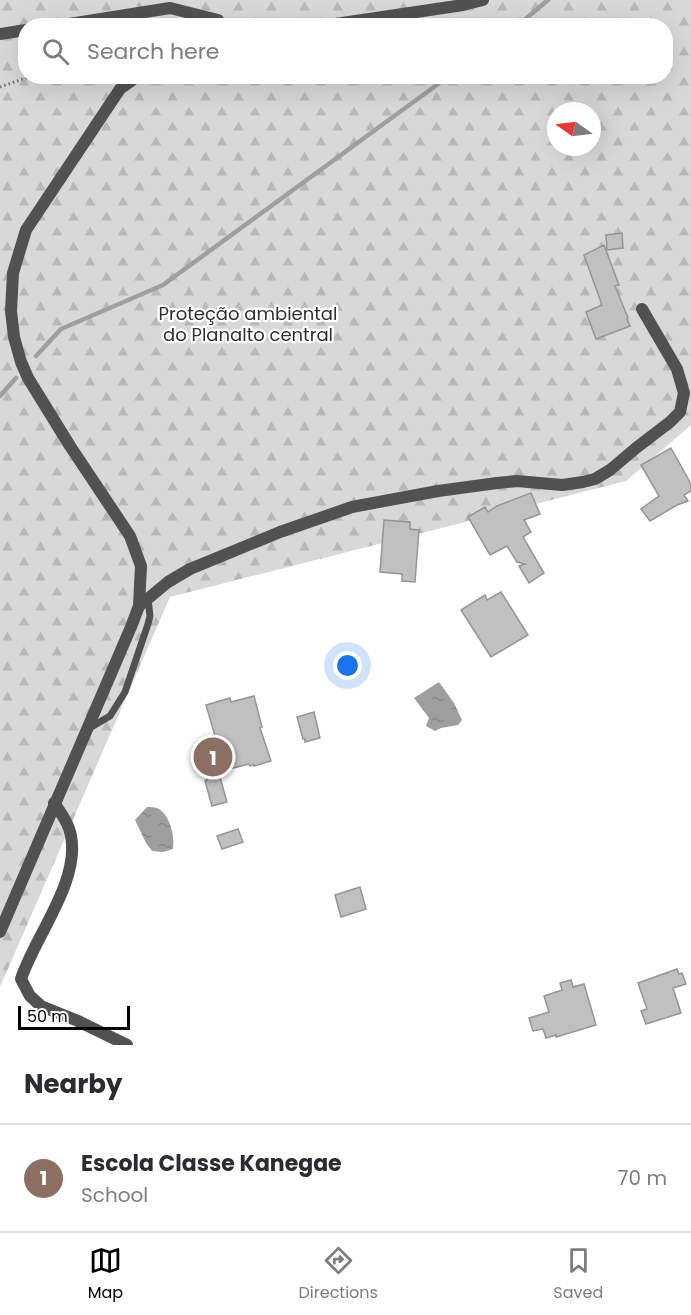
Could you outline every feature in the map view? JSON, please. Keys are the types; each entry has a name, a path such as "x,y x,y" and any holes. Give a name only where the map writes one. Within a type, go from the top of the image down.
{"street":[{"path":"376,18 483,0"},
{"path":"107,18 170,8 210,18"},
{"path":"0,34 18,31"},
{"path":"0,932 143,602 141,566 129,536 28,378 14,337 11,311 13,273 26,230 120,89 127,84"},
{"path":"143,602 190,568 280,532 352,507 438,491 517,481 562,485 583,482 603,474 680,412 684,393 676,369 642,309"},
{"path":"54,803 71,835 73,856 60,896 21,978 30,996 41,1006 127,1045"}],"lane":[{"path":"86,730 110,716 125,692 150,616 143,602"}],"path":[{"path":"0,87 18,81"}],"green space":[{"name":"Proteção ambiental do Planalto central","path":"0,0 691,0 691,425 626,481 170,597 0,987"}],"water":[{"path":"439,682 454,703 462,720 458,725 435,731 426,726 429,718 414,698"},
{"path":"147,807 157,808 165,815 172,832 173,849 163,852 152,851 146,843 135,820"}],"building":[{"path":"622,233 623,248 607,250 606,235"},
{"path":"604,245 619,285 615,286 630,326 596,339 586,312 602,305 584,255"},
{"path":"671,448 691,484 691,491 684,495 688,501 650,521 641,509 659,496 641,465"},
{"path":"531,493 540,514 524,520 531,532 523,537 544,573 529,583 519,566 525,564 517,562 507,546 490,555 468,517 485,507 488,512 497,506"},
{"path":"384,520 410,522 410,529 419,530 415,582 402,581 402,574 380,572"},
{"path":"501,592 528,635 491,657 461,610 485,595 487,600"},
{"path":"254,696 262,727 260,728 271,761 225,770 206,705 230,698 231,702"},
{"path":"314,712 320,738 305,742 297,717"},
{"path":"218,770 227,802 212,806 205,774"},
{"path":"238,829 243,842 222,849 217,836"},
{"path":"360,887 366,909 341,917 335,895"},
{"path":"677,969 679,974 682,973 686,984 673,988 681,1013 646,1024 641,1011 647,1009 638,983"},
{"path":"571,980 573,987 584,984 596,1025 546,1038 543,1029 533,1031 529,1018 549,1012 544,996 562,990 560,983"}],"waterway":[{"path":"527,18 548,0"},
{"path":"36,356 61,329 163,285 438,84"},
{"path":"0,396 16,378"}],"place":[{"name":"Escola Classe Kanegae","path":"213,757"}]}
